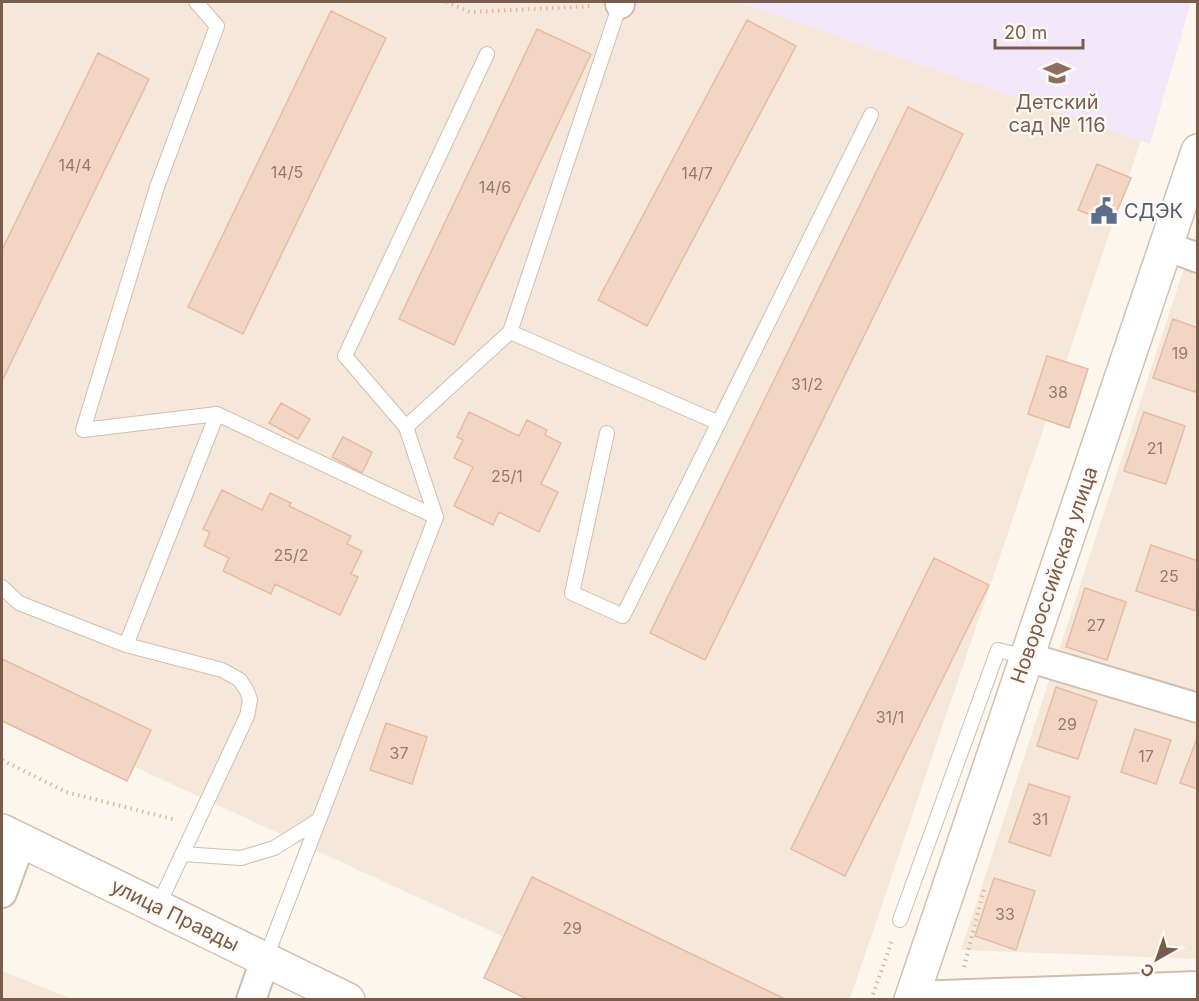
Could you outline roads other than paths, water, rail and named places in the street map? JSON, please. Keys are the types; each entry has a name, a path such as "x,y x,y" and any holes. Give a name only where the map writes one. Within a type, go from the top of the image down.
{"main road":[{"name":"Новороссийская улица","path":"912,998 1197,151"},
{"name":"улица Правды","path":"11,836 348,999"}],"street":[{"path":"1166,246 1197,258"},
{"path":"1027,657 1197,708"},
{"path":"2,893 11,836"},
{"path":"251,999 265,960"},
{"path":"912,998 1197,986"}],"lane":[{"path":"196,2 217,26 157,188 83,430 217,414 436,517"},
{"path":"406,426 510,332 620,3"},
{"path":"265,960 436,517 406,426 345,356 487,54"},
{"path":"607,433 572,593 623,616 871,115"},
{"path":"510,332 719,423"},
{"path":"126,645 217,414"},
{"path":"2,587 19,603 126,645 222,670 240,680 247,691 250,700 247,716 198,826 158,906"},
{"path":"900,920 998,650 1027,657"},
{"path":"183,854 241,858 274,848 319,820"}],"place":[{"name":"Детский сад № 116","path":"1057,73"},
{"name":"СДЭК","path":"1104,211"}]}
